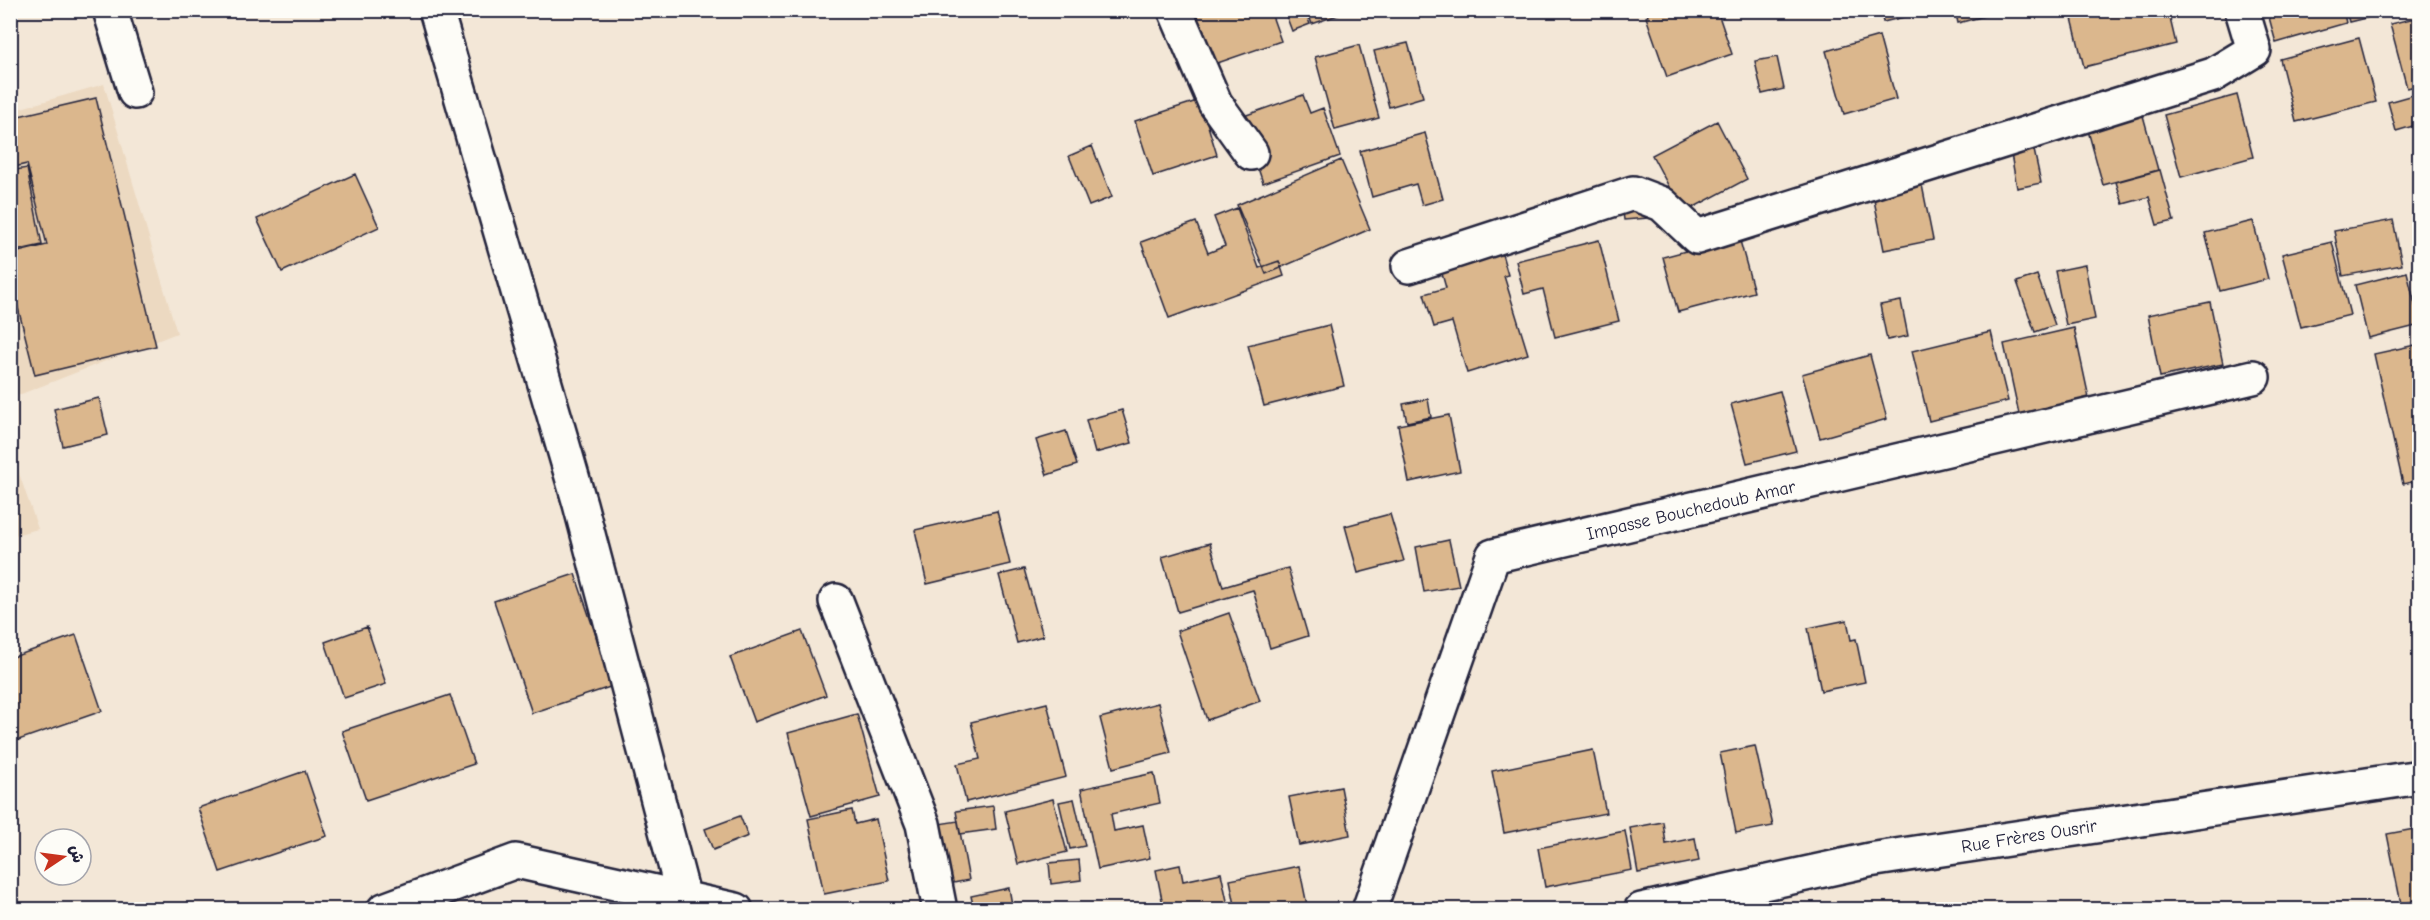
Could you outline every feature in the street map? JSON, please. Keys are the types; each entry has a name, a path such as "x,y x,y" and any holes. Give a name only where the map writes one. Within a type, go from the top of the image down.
{"street":[{"path":"110,10 135,92"},
{"path":"436,10 580,504 685,903"},
{"path":"1175,10 1215,103 1251,153"},
{"path":"1409,266 1633,193 1662,204 1697,237 2213,75 2254,50 2242,10"},
{"name":"Impasse Bouchedoub Amar","path":"1369,909 1493,556 2253,377"},
{"path":"836,601 923,824 940,909"},
{"name":"Rue Frères Ousrir","path":"1641,909 1869,860 2420,777"},
{"path":"384,909 516,861 685,903 736,909"}],"shaded area":[{"path":"104,84 177,333 11,398 11,111"},
{"path":"11,450 38,529 10,536"}],"building":[{"path":"1190,10 1270,10 1281,41 1206,67"},
{"path":"1284,10 1304,10 1310,24 1292,31"},
{"path":"1307,10 1352,10 1312,24"},
{"path":"1646,10 1717,10 1732,54 1667,77 1646,17 1648,16"},
{"path":"1880,10 1912,10 1913,15 1883,22"},
{"path":"1955,10 2007,10 1958,23"},
{"path":"2070,10 2168,10 2176,44 2084,67"},
{"path":"2267,10 2343,10 2346,23 2276,43"},
{"path":"2346,10 2377,10 2378,15 2349,22"},
{"path":"2418,14 2420,14 2420,85 2407,88 2390,24 2419,17"},
{"path":"1879,36 1896,99 1844,114 1826,51"},
{"path":"2359,38 2376,102 2296,122 2280,59"},
{"path":"1408,43 1423,97 1389,107 1374,51"},
{"path":"1359,45 1379,118 1335,130 1315,57"},
{"path":"1777,57 1784,89 1762,94 1755,61"},
{"path":"2420,93 2420,124 2396,131 2388,102"},
{"path":"1303,95 1310,113 1323,108 1340,156 1263,183 1241,117"},
{"path":"2237,95 2253,157 2181,177 2164,115"},
{"path":"96,98 156,346 35,375 10,276 10,254 47,245 27,164 10,168 10,118"},
{"path":"1200,100 1217,155 1153,176 1135,121"},
{"path":"2142,112 2158,170 2103,185 2087,127"},
{"path":"1717,121 1747,179 1683,213 1652,155"},
{"path":"1425,133 1443,199 1422,205 1416,184 1372,197 1360,151"},
{"path":"1092,146 1112,197 1089,206 1069,156"},
{"path":"2034,150 2041,183 2017,188 2011,154"},
{"path":"1341,160 1370,229 1266,274 1237,205"},
{"path":"27,168 42,245 10,252 10,171"},
{"path":"2160,170 2174,221 2157,225 2149,197 2123,204 2116,182"},
{"path":"355,174 379,227 282,272 257,219"},
{"path":"1921,180 1933,240 1884,250 1872,190"},
{"path":"1647,201 1648,218 1624,220 1622,203"},
{"path":"1237,208 1259,268 1279,261 1284,276 1169,318 1141,242 1196,222 1208,253 1225,246 1214,217"},
{"path":"2393,220 2402,265 2343,276 2334,231"},
{"path":"2253,221 2268,279 2220,291 2205,233"},
{"path":"1739,237 1754,292 1678,312 1663,257"},
{"path":"1599,240 1619,321 1555,337 1543,289 1524,294 1516,261"},
{"path":"2332,242 2350,315 2301,327 2282,254"},
{"path":"1499,244 1508,275 1504,276 1528,354 1467,373 1452,322 1434,327 1424,294 1446,288 1439,263"},
{"path":"2085,265 2095,319 2066,325 2055,271"},
{"path":"2407,272 2420,325 2368,338 2355,285"},
{"path":"2037,275 2055,325 2035,332 2017,282"},
{"path":"1901,301 1908,336 1887,340 1880,305"},
{"path":"2210,302 2223,364 2160,377 2148,315"},
{"path":"1329,325 1344,386 1264,406 1248,345"},
{"path":"2074,328 2089,398 2019,414 2004,344"},
{"path":"1991,332 2008,401 1929,421 1912,351"},
{"path":"2420,344 2420,480 2403,484 2374,354"},
{"path":"1870,355 1887,419 1820,438 1802,374"},
{"path":"1780,391 1796,451 1747,463 1731,404"},
{"path":"99,398 108,435 63,446 54,409"},
{"path":"1428,399 1431,417 1407,422 1403,404"},
{"path":"1122,410 1132,443 1095,453 1086,420"},
{"path":"1449,415 1460,471 1409,482 1398,425"},
{"path":"1066,431 1077,465 1047,475 1036,440"},
{"path":"997,511 1010,564 927,584 915,530"},
{"path":"1390,514 1404,561 1358,573 1345,526"},
{"path":"1449,540 1459,586 1424,592 1416,547"},
{"path":"1210,543 1223,587 1288,568 1308,636 1270,648 1253,590 1178,612 1162,557"},
{"path":"1024,569 1043,636 1017,643 999,575"},
{"path":"575,574 613,686 532,713 494,601"},
{"path":"1229,613 1260,701 1207,720 1177,631"},
{"path":"1847,620 1851,640 1856,639 1865,682 1821,691 1808,628"},
{"path":"367,627 386,684 344,698 325,642"},
{"path":"802,631 826,695 754,722 730,657"},
{"path":"76,635 102,711 10,743 10,658"},
{"path":"450,695 474,764 366,800 342,731"},
{"path":"1047,703 1066,777 966,802 957,764 980,759 971,722"},
{"path":"1158,703 1171,753 1113,768 1100,718"},
{"path":"857,714 880,797 811,816 788,733"},
{"path":"1755,746 1773,826 1736,833 1720,753"},
{"path":"1593,750 1606,813 1504,833 1492,771"},
{"path":"305,771 327,836 220,872 198,808"},
{"path":"1154,773 1160,803 1111,814 1114,831 1143,825 1150,858 1098,869 1081,789"},
{"path":"1341,787 1350,835 1299,845 1289,797"},
{"path":"1053,799 1067,852 1018,864 1005,811"},
{"path":"1074,799 1085,846 1070,849 1059,802"},
{"path":"993,806 996,829 960,834 956,811"},
{"path":"852,810 855,824 876,819 889,881 824,894 808,819"},
{"path":"740,816 748,836 713,850 705,829"},
{"path":"958,821 969,880 943,885 932,825"},
{"path":"1663,822 1666,844 1695,838 1699,861 1638,873 1630,828"},
{"path":"2420,828 2420,900 2401,904 2387,834"},
{"path":"1625,831 1632,870 1545,887 1538,848"},
{"path":"1079,860 1081,880 1051,884 1049,863"},
{"path":"1180,865 1183,881 1221,873 1229,910 1164,910 1156,870"},
{"path":"1299,866 1308,910 1236,910 1230,880"},
{"path":"1009,888 1013,910 974,910 971,896"}]}
